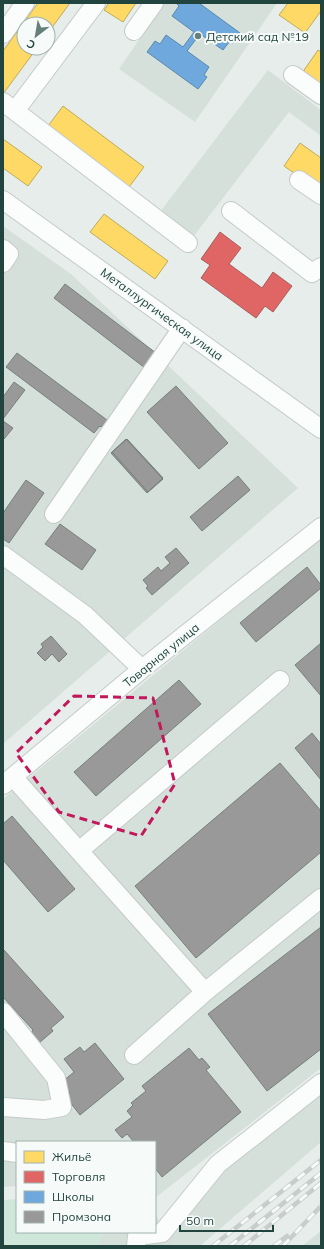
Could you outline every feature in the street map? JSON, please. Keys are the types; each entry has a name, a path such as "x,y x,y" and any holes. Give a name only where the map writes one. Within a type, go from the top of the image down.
{"street":[{"path":"3,34 25,3"},
{"path":"96,3 9,107 188,243"},
{"path":"134,31 154,3"},
{"path":"294,75 321,94"},
{"path":"299,180 321,195"},
{"name":"Металлургическая улица","path":"3,200 321,429"},
{"path":"231,211 312,273 321,267"},
{"path":"3,249 9,254 3,262"},
{"path":"54,514 182,328"},
{"name":"Товарная улица","path":"8,781 142,669 320,531"},
{"path":"3,555 85,615 142,669"},
{"path":"79,851 280,680"},
{"path":"8,781 79,851 205,992"},
{"path":"134,1055 205,992 321,898"},
{"path":"3,1012 56,1078 62,1107 44,1110 3,1107"},
{"path":"136,1246 137,1236 162,1233 218,1164 321,1083"},
{"path":"3,1151 16,1153"}],"highlighted area":[{"path":"74,696 153,698 175,784 141,836 59,812 16,753"}],"shaded area":[{"name":"Детский сад №19","path":"164,3 277,3 195,122 119,69"},
{"path":"268,70 321,110 321,136 289,112 193,237 160,212"},
{"path":"3,226 71,274 298,488 3,744"},
{"path":"321,537 321,1068 156,1197 156,1141 16,1141 16,1186 3,1187 3,799"},
{"path":"321,1080 321,1142 200,1246 98,1246 104,1233 156,1233 156,1214 159,1221 204,1176"},
{"path":"321,1231 321,1246 302,1246"}],"green space":[{"path":"16,1199 16,1233 103,1234 98,1246 3,1246 3,1200"}],"building: Жильё":[{"path":"38,3 70,3 56,22 56,16 29,16"},
{"path":"109,3 136,3 123,22 104,10"},
{"path":"288,3 321,3 321,11 305,33 279,15"},
{"path":"16,33 16,56 31,56 3,94 3,51"},
{"path":"318,50 321,52 321,91 300,76"},
{"path":"63,106 144,167 129,187 48,126"},
{"path":"3,139 42,167 28,186 3,168"},
{"path":"300,143 321,158 321,192 284,166"},
{"path":"104,214 168,261 155,279 90,232"}],"building: Торговля":[{"path":"220,232 241,248 229,264 262,288 273,272 292,286 273,312 265,306 256,318 201,278 210,265 201,259"}],"building: Школы":[{"path":"176,3 199,3 240,33 233,43 230,41 223,50 200,34 187,51 209,67 204,75 207,77 198,89 147,52 155,41 160,44 166,35 183,47 194,32 172,16 179,6"}],"building: Промзона":[{"path":"65,284 156,353 145,368 54,298"},
{"path":"17,353 107,420 94,433 6,367"},
{"path":"14,382 25,390 3,419 3,397"},
{"path":"176,386 228,443 199,469 147,412"},
{"path":"3,421 13,428 4,439 3,438"},
{"path":"126,439 163,479 147,493 111,453"},
{"path":"127,439 163,478 148,492 112,452"},
{"path":"238,476 250,490 202,531 190,517"},
{"path":"26,480 44,493 9,543 3,539 3,513"},
{"path":"60,524 96,550 82,570 45,544"},
{"path":"176,548 189,563 152,595 146,588 148,586 143,580 158,567 161,571 170,563 165,557"},
{"path":"307,567 321,585 321,588 256,642 240,623"},
{"path":"51,636 67,654 59,662 52,654 45,661 37,653 43,647 41,644"},
{"path":"321,643 321,696 295,665"},
{"path":"179,680 201,704 96,796 74,772"},
{"path":"312,733 321,744 321,780 295,748"},
{"path":"280,763 321,811 321,852 196,958 135,886"},
{"path":"12,816 75,889 48,912 3,860 3,824"},
{"path":"321,927 321,1049 267,1091 208,1014"},
{"path":"4,950 64,1017 51,1028 53,1031 39,1043 31,1033 33,1030 3,997"},
{"path":"95,1043 124,1079 80,1115 66,1097 70,1093 62,1082 74,1072 64,1059 80,1047 84,1052"},
{"path":"189,1048 199,1060 202,1058 210,1067 206,1070 241,1112 162,1177 156,1169 156,1141 133,1141 127,1134 122,1138 115,1130 132,1117 127,1111 133,1105 131,1103 146,1091 142,1086"}],"railway":[{"path":"213,1246 321,1160"},
{"path":"230,1246 321,1173"},
{"path":"244,1246 321,1183"},
{"path":"283,1246 321,1206"},
{"path":"274,1246 287,1236"}],"place":[{"name":"Детский сад №19","path":"198,36"}]}
